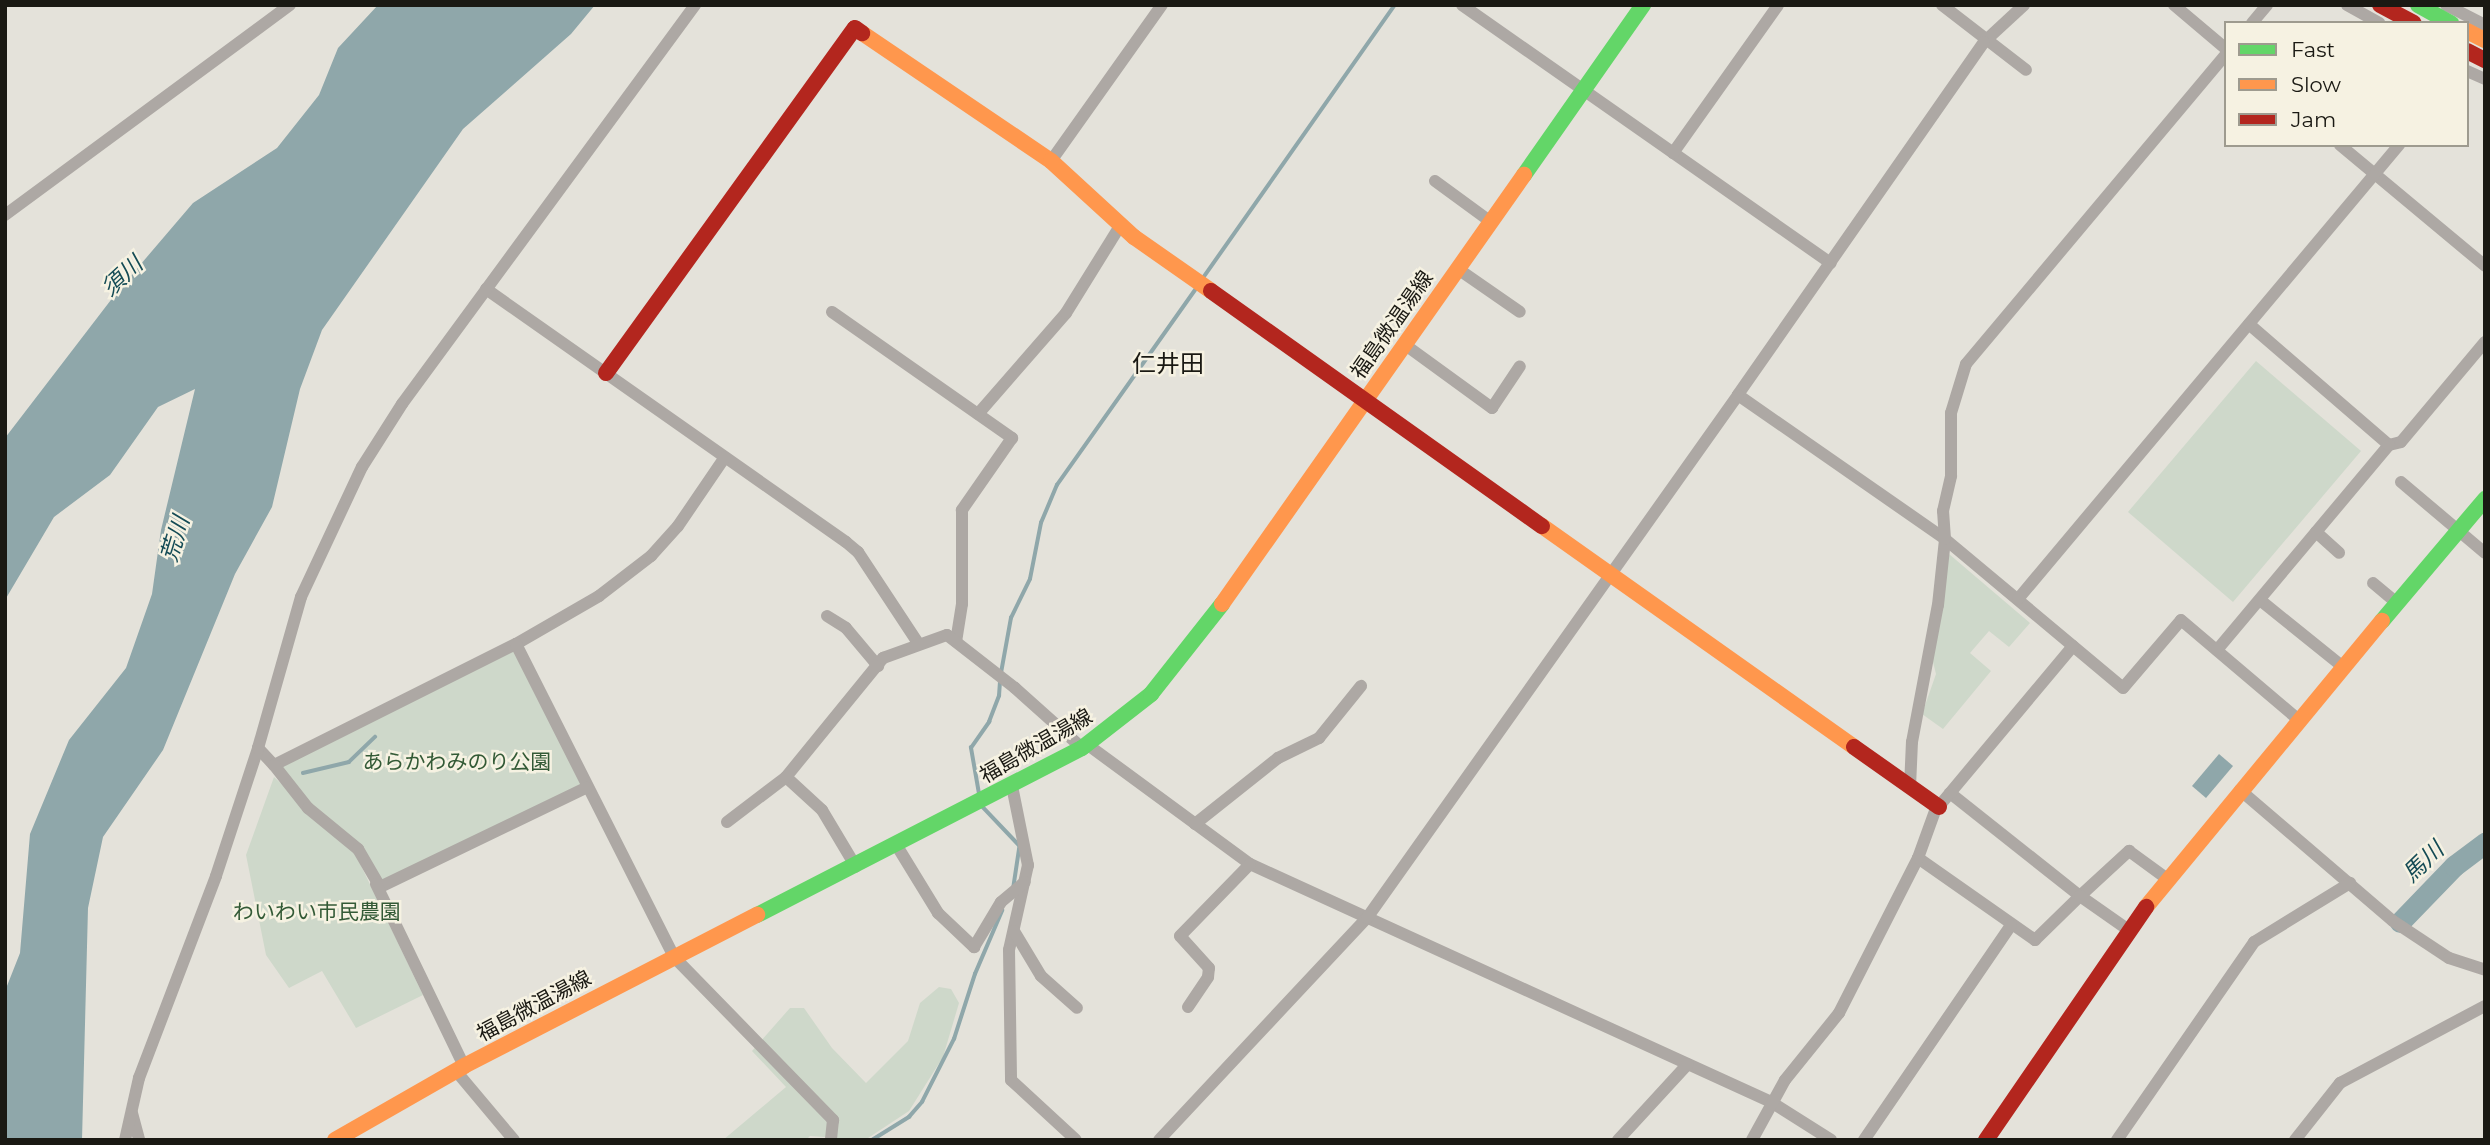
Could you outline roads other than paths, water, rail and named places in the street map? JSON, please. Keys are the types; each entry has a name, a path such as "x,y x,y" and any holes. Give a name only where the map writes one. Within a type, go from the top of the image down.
{"main road":[{"name":"福島微温湯線","path":"335,1140 460,1069 674,957 897,846 1085,746 1172,671 1643,5"},
{"path":"2380,5 2410,21"},
{"path":"2418,5 2447,21"},
{"path":"606,373 855,28 1051,162 1119,226 1363,402 1938,807"},
{"path":"2469,32 2485,40"},
{"path":"2469,52 2485,60"},
{"path":"1986,1140 2166,878 2485,499"}],"street":[{"path":"5,215 290,5"},
{"path":"125,1140 132,1110 258,748 302,597 350,491 402,404 695,5"},
{"path":"1051,162 1162,5"},
{"path":"1462,5 1831,263"},
{"path":"1673,153 1778,5"},
{"path":"1942,5 1984,41 2026,70"},
{"path":"1159,1140 1367,918 1831,263 1984,41 2024,5"},
{"path":"2174,5 2224,50"},
{"path":"2254,21 2267,5"},
{"path":"2347,5 2375,21"},
{"path":"2446,5 2485,25"},
{"path":"1910,787 1912,742 1938,606 1945,539 1951,412 1973,351 2224,54"},
{"path":"2469,72 2485,79"},
{"path":"2342,147 2485,266"},
{"path":"2018,599 2397,147"},
{"path":"1435,181 1492,222"},
{"path":"978,414 1066,313 1119,226"},
{"path":"1458,269 1520,312"},
{"path":"486,289 858,552 918,643"},
{"path":"832,312 1012,439 962,510 962,604 956,642"},
{"path":"2249,324 2389,445"},
{"path":"2217,650 2389,445 2401,442 2485,342"},
{"path":"1404,344 1492,408 1520,366"},
{"path":"1738,395 1945,539 2123,688 2181,620 2299,720"},
{"path":"274,765 516,644 598,596 651,556 678,526 725,457"},
{"path":"2401,482 2485,553"},
{"path":"2316,532 2339,553"},
{"path":"2374,583 2397,603"},
{"path":"2260,600 2343,667"},
{"path":"827,616 846,628 878,666"},
{"path":"727,822 786,777 883,658 918,643 947,635 1085,746 1250,864 1770,1102 1831,1140"},
{"path":"516,644 586,789 674,957 833,1120 831,1140"},
{"path":"1752,1140 1770,1102 1839,1013 1918,859 1938,807 2073,646"},
{"path":"1195,824 1278,758 1319,738 1361,685"},
{"path":"258,748 308,808 358,849 460,1069 514,1140"},
{"path":"786,777 822,810 856,867"},
{"path":"1012,786 1018,819 1025,831 1025,883 1014,931 1007,995 1012,1080 1076,1140"},
{"path":"376,884 393,882 586,789"},
{"path":"2240,790 2425,943 2449,958 2485,970"},
{"path":"1950,793 2080,896 2130,931"},
{"path":"897,846 938,913 974,947 1000,902 1025,883"},
{"path":"1918,859 2035,940 2129,850 2166,878"},
{"path":"1188,1007 1208,977 1209,968 1180,936 1250,864"},
{"path":"2117,1140 2254,942 2350,883"},
{"path":"1864,1140 2011,925"},
{"path":"1014,931 1041,976 1077,1008"},
{"path":"2295,1140 2340,1083 2485,1006"},
{"path":"1618,1140 1688,1064"},
{"path":"132,1110 139,1140"}],"water":[{"name":"荒川","path":"378,5 595,5 571,34 463,129 322,330 300,389 272,507 235,574 163,750 103,837 88,908 82,1140 5,1140 5,991 20,953 30,834 69,740 126,668 152,594 161,530 195,389 158,407 110,475 54,517 5,600 5,438 117,292 193,203 277,148 319,95 338,48"},
{"path":"2219,754 2233,766 2206,798 2192,786"}],"waterway":[{"path":"1203,278 1395,5"},
{"path":"1001,673 1011,618 1030,579 1041,523 1057,485 1197,287"},
{"path":"979,794 971,748 989,722 999,696 1000,681"},
{"path":"303,773 349,762 375,737"},
{"path":"981,805 1020,846 1014,886"},
{"name":"馬川","path":"2400,922 2454,866 2485,843"},
{"path":"872,1140 909,1117 922,1102 954,1039 975,974 1002,911"}],"district":[{"name":"仁井田","path":"1168,364"}],"water label":[{"name":"須川","path":"122,276"}],"park label":[{"name":"あらかわみのり公園","path":"457,762"},
{"name":"わいわい市民農園","path":"317,912"}]}
